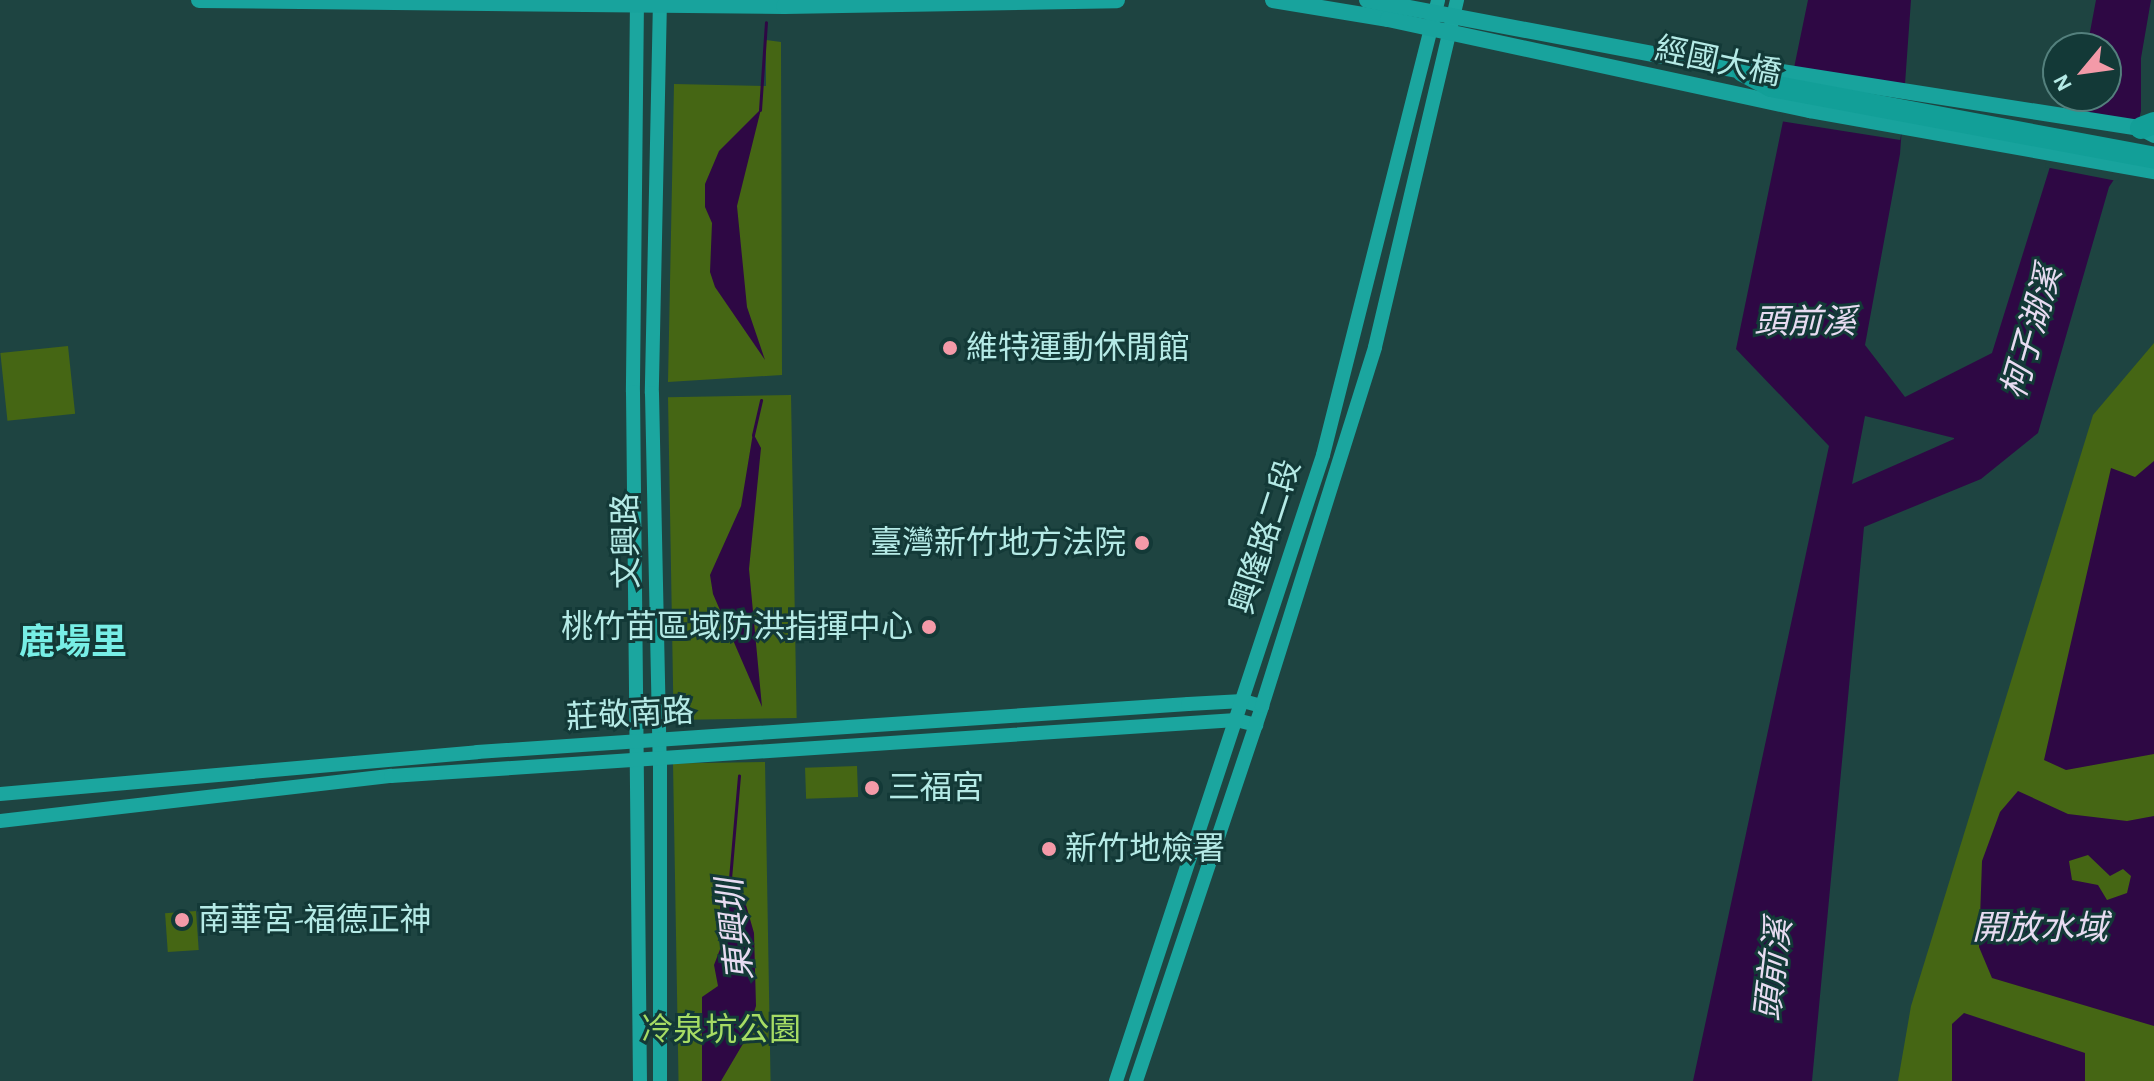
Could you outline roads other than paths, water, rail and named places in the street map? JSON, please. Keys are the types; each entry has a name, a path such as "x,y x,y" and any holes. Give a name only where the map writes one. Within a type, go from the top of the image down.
{"highway":[{"path":"1743,71 1771,86 2154,158"}],"main road":[{"path":"199,0 998,3 1117,0"},
{"name":"經國大橋","path":"1273,0 1388,19 1810,110 2154,171"},
{"name":"經國大橋","path":"1367,0 1743,71 1769,70 2150,129"}],"street":[{"name":"興隆路二段","path":"1116,1081 1243,701 1352,348 1438,0"},
{"name":"文興路","path":"637,2 633,392 640,743 640,1081"},
{"name":"文興路","path":"660,2 652,393 660,742 660,1081"},
{"name":"興隆路二段","path":"1136,1081 1256,725 1394,278 1457,2"},
{"name":"莊敬南路","path":"0,794 390,758 1243,701 1262,706"},
{"name":"莊敬南路","path":"0,821 383,777 660,761 1236,720 1256,725"}],"water":[{"name":"頭前溪","path":"1808,0 1911,0 1900,154 1865,345 1905,397 1992,353 2067,112 2122,112 2122,32 2090,32 2096,0 2151,0 2141,58 2141,111 2131,154 2109,187 2038,433 1981,479 1864,527 1812,1081 1693,1081 1829,446 1736,349","holes":["1865,416 1954,439 1852,484"]},
{"path":"761,109 737,206 747,307 765,360 715,287 710,272 712,223 705,207 705,184 719,151"},
{"path":"753,433 761,448 749,569 762,707 713,594 710,575 741,506"},
{"path":"2154,461 2154,754 2066,770 2044,760 2111,468 2135,477"},
{"name":"開放水域","path":"2018,791 2068,814 2127,821 2154,816 2154,1026 1992,978 1979,947 1982,861 2000,812","holes":["2088,855 2110,876 2123,869 2131,876 2127,893 2107,900 2098,885 2072,880 2069,861"]},
{"path":"719,884 744,898 754,933 756,1006 744,1042 721,1081 702,1081 702,997 718,986 714,965 722,944"},
{"path":"1964,1013 2085,1053 2085,1081 1952,1081 1952,1024"}],"waterway":[{"name":"東興圳","path":"760,110 766,22"},
{"name":"東興圳","path":"753,435 761,400"},
{"name":"東興圳","path":"729,890 739,775"}],"place":[{"name":"維特運動休閒館","path":"950,348"},
{"name":"臺灣新竹地方法院","path":"1142,543"},
{"name":"桃竹苗區域防洪指揮中心","path":"929,627"},
{"name":"三福宮","path":"872,788"},
{"name":"新竹地檢署","path":"1049,849"},
{"name":"南華宮-福德正神","path":"182,920"}],"district":[{"name":"鹿場里","path":"73,644"}],"water label":[{"name":"柯子湖溪","path":"2033,333"}],"park label":[{"name":"冷泉坑公園","path":"721,1030"}]}
